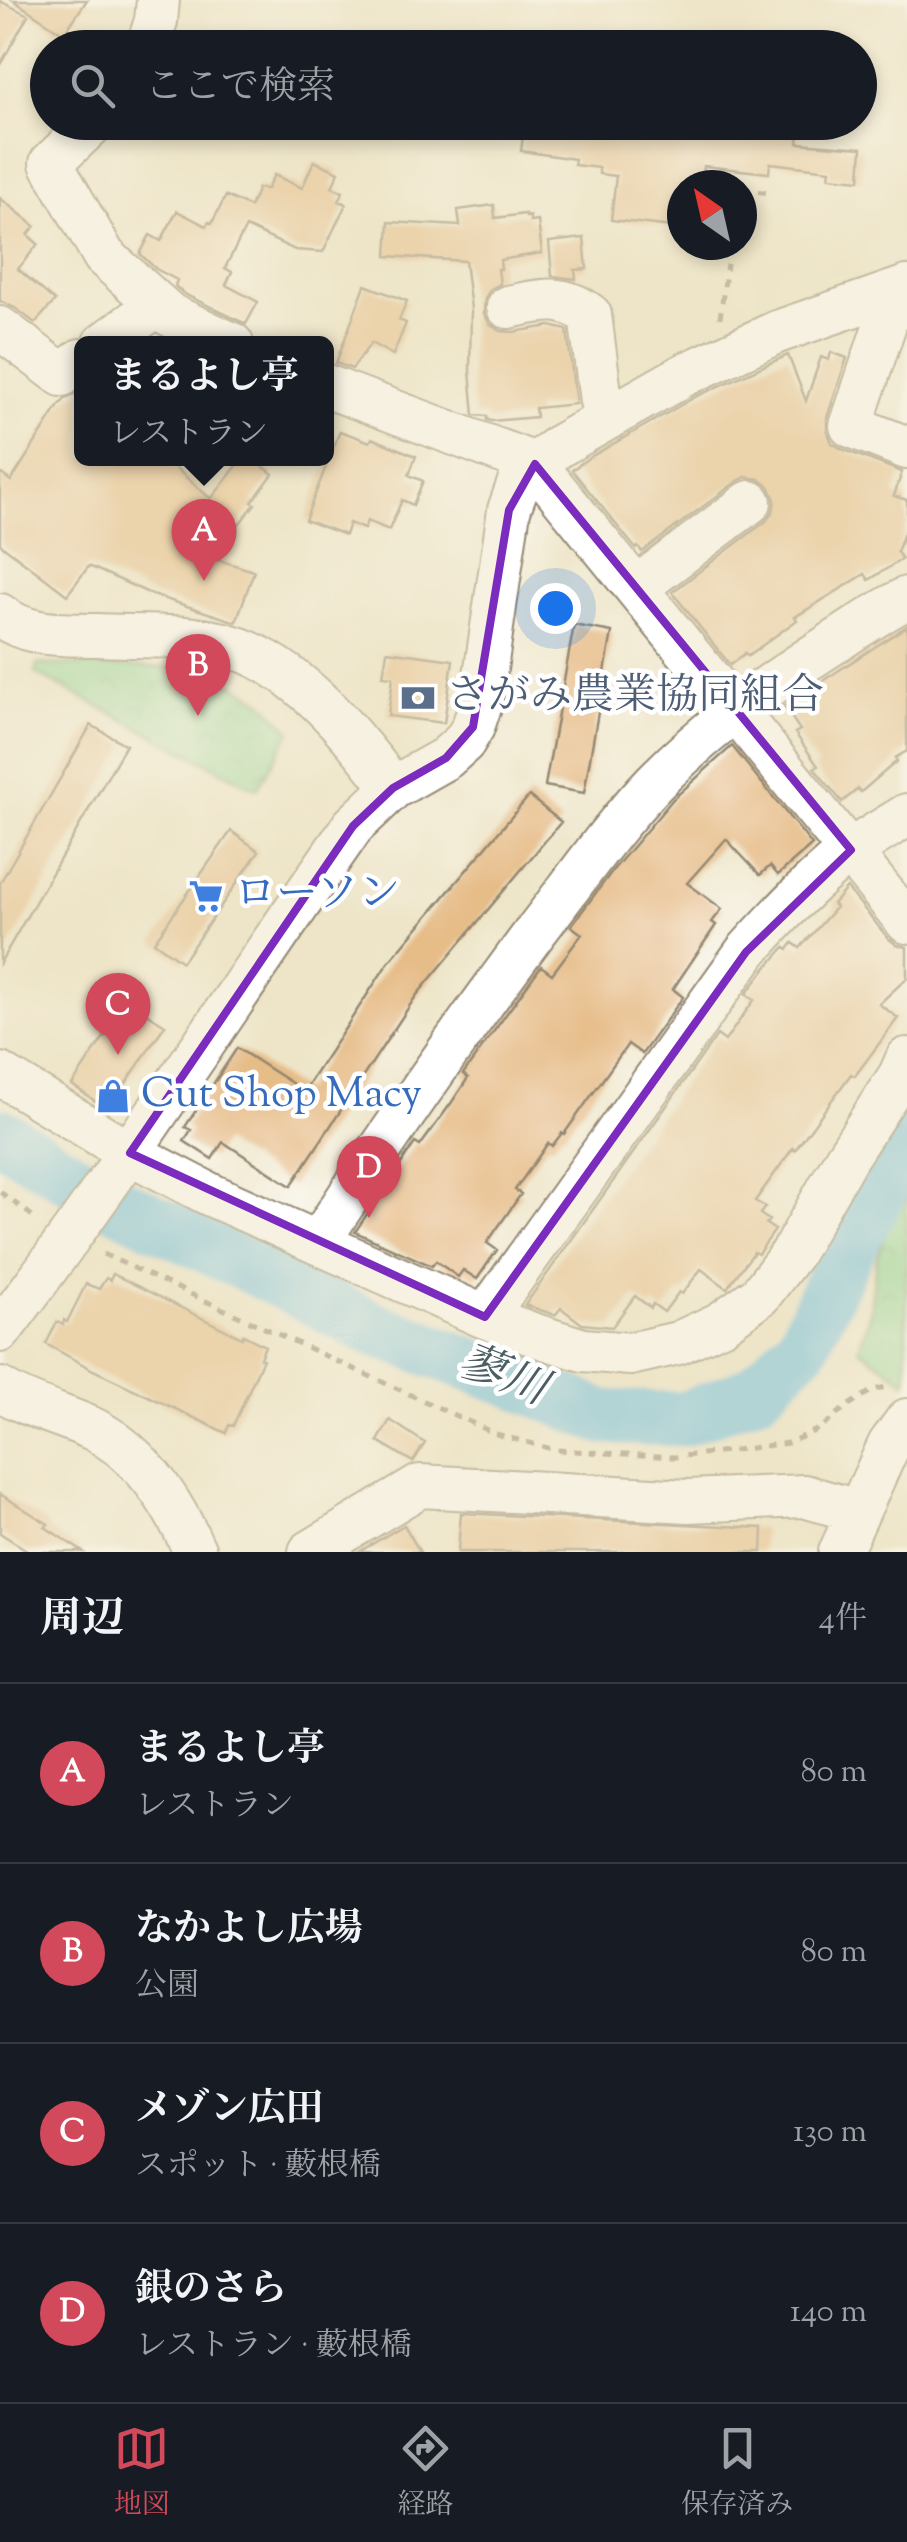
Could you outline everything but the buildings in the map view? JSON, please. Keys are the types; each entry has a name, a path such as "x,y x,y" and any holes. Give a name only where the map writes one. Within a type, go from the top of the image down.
{"street":[{"path":"153,30 158,0"},
{"path":"75,140 51,162 104,256 170,315 215,336"},
{"path":"0,1330 71,1238 353,826 393,788 446,758 464,742 482,703 509,510 519,482 560,446 684,375 777,332 902,289"},
{"path":"902,289 851,426 907,448"},
{"path":"529,292 572,302 590,315 601,400 612,416"},
{"path":"115,336 157,305"},
{"path":"1,329 62,375 74,366"},
{"path":"334,389 535,464 907,922"},
{"path":"636,587 750,502"},
{"path":"318,1243 476,1010 602,844 655,783 735,709 782,675 907,598"},
{"path":"0,615 37,633 183,638 218,642 250,652 285,672 313,698 393,788"},
{"path":"485,1317 746,952 784,909 850,850 907,815"},
{"path":"0,1074 126,1159 485,1317 584,1350 630,1354 678,1343 721,1323 760,1295 792,1254 907,1059"},
{"path":"0,1390 120,1445 180,1518 196,1552"},
{"path":"840,1552 889,1445 903,1402"},
{"path":"310,1552 420,1486 688,1501 804,1496 857,1511"}],"path":[{"path":"757,192 772,193"},
{"path":"719,320 727,264"},
{"path":"0,1192 71,1238 496,1434 556,1450 675,1457 788,1443 821,1428 871,1391 903,1402"}],"highlighted area":[{"path":"535,464 851,850 746,952 485,1317 130,1153 353,826 393,788 446,758 473,727 509,510"}],"green space":[{"path":"37,664 190,668 234,684 263,702 291,731 257,789 35,673"},
{"path":"907,1171 907,1382 859,1349 870,1312 876,1261 899,1179"}],"waterway":[{"name":"蓼川","path":"0,1135 105,1198 372,1328 603,1417 683,1419 756,1391 801,1347 853,1238 907,1143"}],"place":[{"name":"まるよし亭","path":"204,581"},
{"name":"さがみ農業協同組合","path":"418,698"},
{"name":"なかよし広場","path":"198,716"},
{"name":"ローソン","path":"206,896"},
{"name":"メゾン広田","path":"118,1055"},
{"name":"Cut Shop Macy","path":"113,1096"},
{"name":"銀のさら","path":"369,1218"}]}
